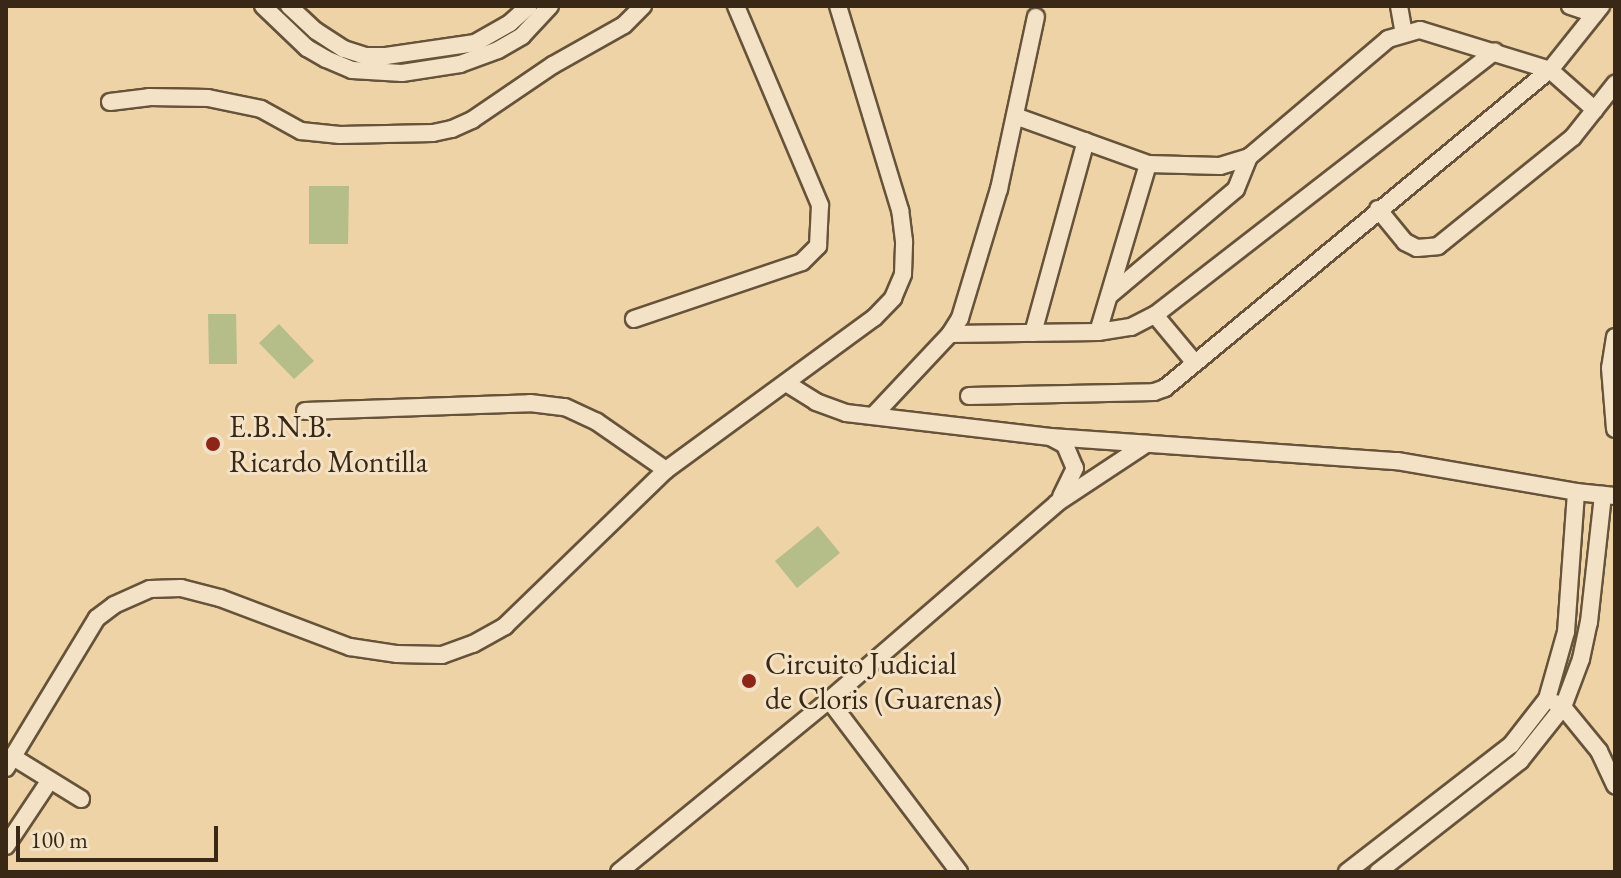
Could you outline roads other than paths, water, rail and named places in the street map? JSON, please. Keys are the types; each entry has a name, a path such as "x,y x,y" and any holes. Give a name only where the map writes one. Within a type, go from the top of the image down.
{"street":[{"path":"263,6 307,48 326,59 352,70 402,73 460,64 498,50 522,36 550,6"},
{"path":"289,6 316,31 344,49 366,56 386,56 458,48 475,43 510,23 529,6"},
{"path":"110,102 149,97 208,98 261,109 301,131 340,135 433,133 472,120 553,65 624,25 643,6"},
{"path":"634,319 802,262 818,246 820,205 736,6"},
{"path":"81,799 50,780 9,762 97,618 114,605 150,589 181,588 220,598 350,647 397,654 442,655 473,644 505,626 666,470 874,318 893,298 903,274 900,210 838,6"},
{"path":"1399,6 1404,33"},
{"path":"1570,6 1598,10"},
{"path":"969,396 1154,392 1174,382 1378,209 1550,70 1598,10"},
{"path":"873,416 950,334 960,318 999,189 1036,17"},
{"path":"1015,116 1148,164 1220,166 1249,157 1374,50 1404,33 1420,30 1550,70 1595,110"},
{"path":"950,334 1098,332 1131,327 1155,315 1495,51"},
{"path":"1378,209 1405,242 1417,248 1438,246 1573,137 1615,84"},
{"path":"1033,333 1086,141"},
{"path":"1109,296 1236,189 1249,157"},
{"path":"1098,332 1148,164"},
{"path":"1155,315 1195,363"},
{"path":"1615,337 1610,368 1615,429"},
{"path":"786,383 816,402 846,413 1051,437 1397,461 1609,495 1581,659 1563,707 1520,761 1378,872"},
{"path":"305,411 530,403 565,407 597,422 666,470"},
{"path":"1051,437 1065,445 1075,468 1057,503"},
{"path":"619,872 829,700 1057,503 1146,444"},
{"path":"1347,872 1511,745 1547,699 1566,632 1576,492"},
{"path":"1547,699 1563,707 1599,751 1615,786"},
{"path":"829,700 959,872"},
{"path":"6,846 50,780"}],"place":[{"name":"E.B.N.B. Ricardo Montilla","path":"213,444"},
{"name":"Circuito Judicial de Cloris (Guarenas)","path":"749,681"}]}
